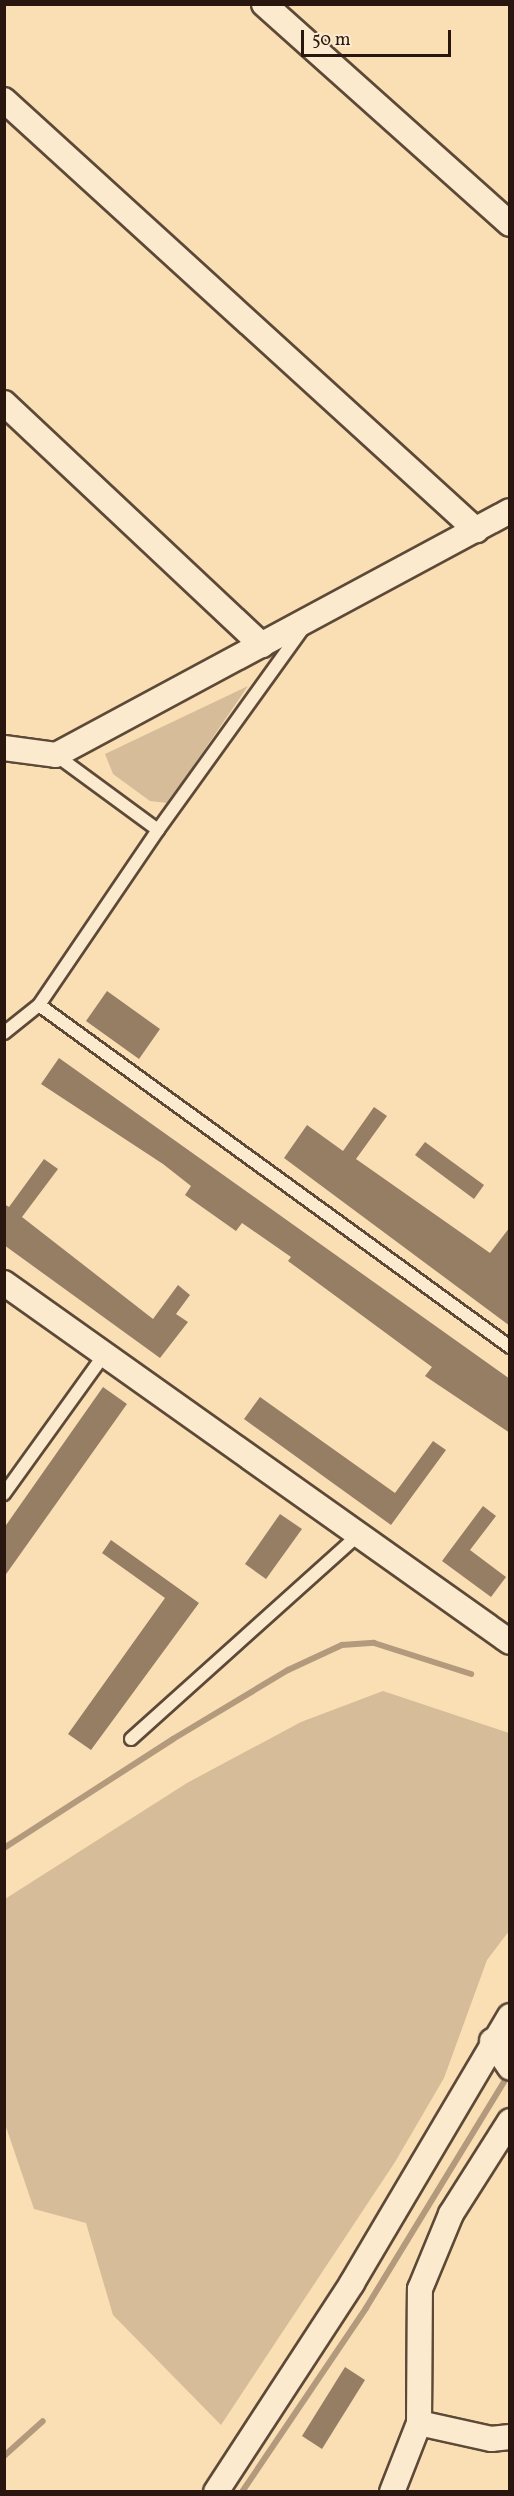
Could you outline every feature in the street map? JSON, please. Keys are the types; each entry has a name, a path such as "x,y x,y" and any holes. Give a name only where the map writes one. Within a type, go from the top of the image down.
{"street":[{"path":"264,4 510,224"},
{"path":"4,100 476,530"},
{"path":"4,403 262,645"},
{"path":"4,733 13,749 56,755 510,511"},
{"path":"4,1283 358,1535 506,1635"},
{"path":"216,2492 364,2264 492,2041 510,2016"},
{"path":"492,2041 507,2065"},
{"path":"392,2492 419,2422 420,2289 451,2214 510,2121"},
{"path":"419,2422 491,2439 510,2438"}],"lane":[{"path":"4,1034 39,1005 158,830 309,620"},
{"path":"56,755 158,830"},
{"path":"39,1005 510,1347"},
{"path":"4,1494 104,1354"},
{"path":"131,1739 358,1535"}],"shaded area":[{"path":"248,686 168,803 150,801 113,774 105,754"},
{"path":"383,1691 509,1733 509,1931 487,1960 444,2078 395,2162 221,2425 113,2315 86,2223 34,2209 5,2124 5,1899 187,1783 301,1722"}],"building":[{"path":"107,991 160,1029 139,1059 86,1021"},
{"path":"59,1058 510,1379 510,1433 425,1376 432,1367 288,1261 291,1257 242,1223 236,1231 185,1195 191,1186 163,1164 41,1084"},
{"path":"374,1107 387,1116 356,1159 490,1253 510,1227 510,1326 284,1158 307,1125 343,1151"},
{"path":"425,1142 484,1185 474,1199 415,1155"},
{"path":"44,1159 58,1169 22,1217 153,1319 178,1285 190,1295 176,1314 188,1322 160,1358 4,1245 4,1204 9,1207"},
{"path":"103,1387 127,1404 4,1577 4,1528"},
{"path":"260,1397 395,1493 433,1441 446,1450 391,1525 244,1419"},
{"path":"483,1506 496,1516 470,1550 506,1577 491,1597 442,1561"},
{"path":"280,1514 302,1529 266,1579 245,1564"},
{"path":"111,1540 199,1603 91,1750 68,1734 165,1598 102,1553"},
{"path":"345,2367 365,2380 322,2449 302,2436"}],"waterway":[{"path":"4,1848 173,1739 288,1670 342,1645 374,1643 471,1674"},
{"path":"242,2492 366,2308 509,2074"},
{"path":"4,2456 43,2421"}]}
